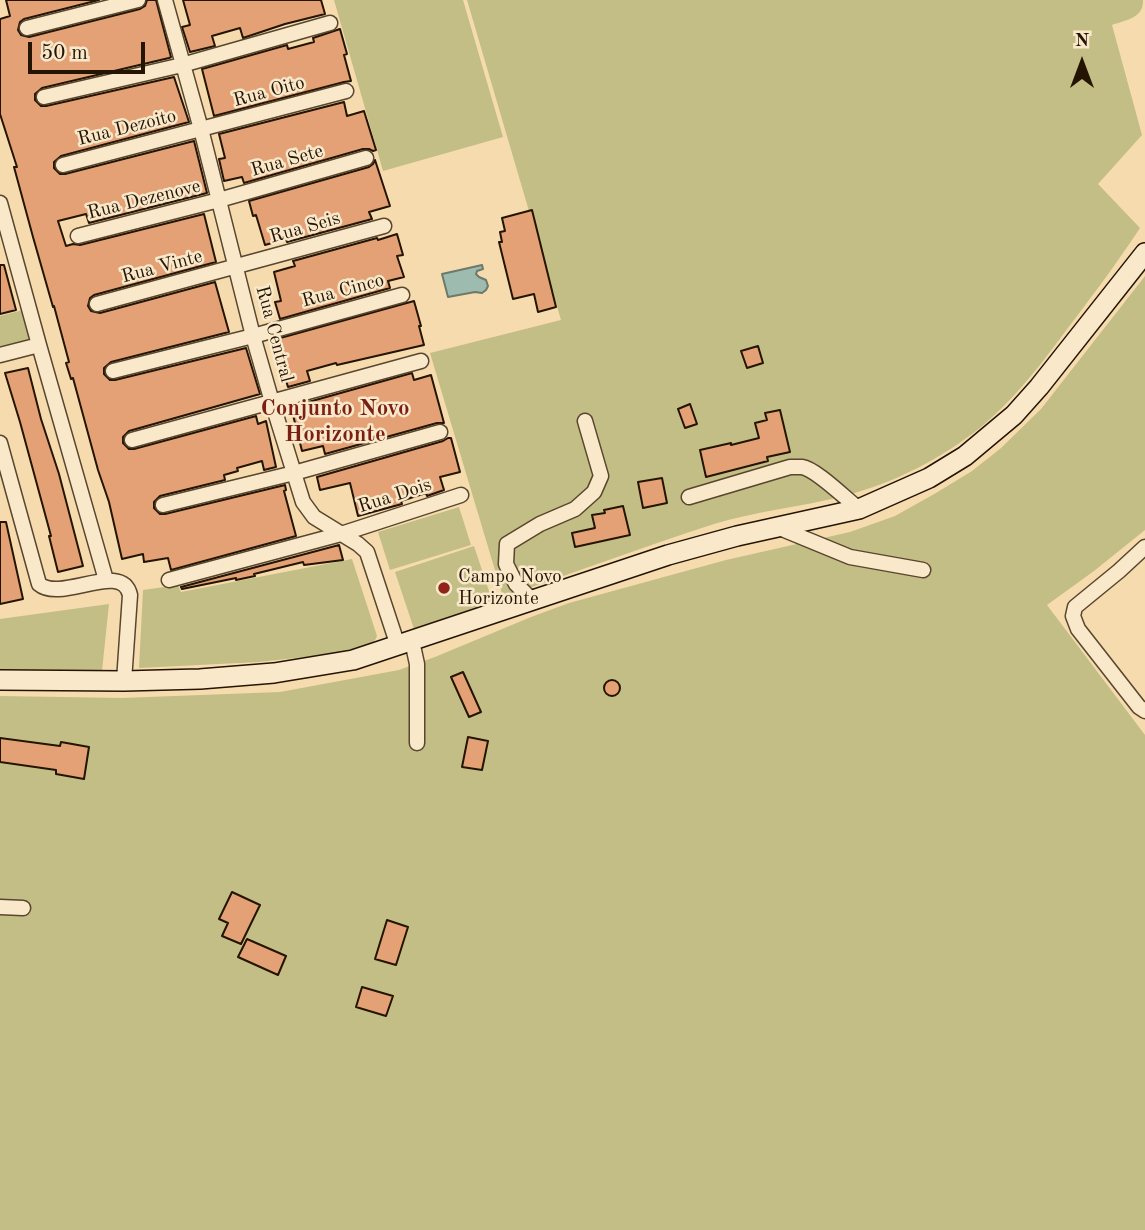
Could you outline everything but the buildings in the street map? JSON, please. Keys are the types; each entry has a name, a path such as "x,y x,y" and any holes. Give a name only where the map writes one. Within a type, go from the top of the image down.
{"main road":[{"path":"0,680 200,679 274,673 354,660 691,548 859,509 929,478 965,456 1014,415 1145,253"}],"street":[{"path":"27,27 138,0"},
{"name":"Rua Central","path":"165,0 201,129 253,336 293,473 309,513 358,544 369,557 405,644 417,664 417,743"},
{"path":"44,97 182,65 330,23"},
{"name":"Rua Oito","path":"201,129 346,91"},
{"name":"Rua Dezoito","path":"63,165 201,129"},
{"name":"Rua Sete","path":"219,200 366,158"},
{"name":"Rua Dezenove","path":"78,236 219,200"},
{"path":"0,203 106,580"},
{"name":"Rua Seis","path":"236,267 384,226"},
{"name":"Rua Vinte","path":"97,304 236,267"},
{"name":"Rua Cinco","path":"113,371 402,295"},
{"path":"0,355 39,345"},
{"path":"131,440 421,361"},
{"path":"532,600 516,584 506,564 507,544 540,524 575,509 594,492 601,476 585,421"},
{"path":"163,505 293,473 440,432"},
{"path":"0,443 39,584 45,589 60,590 106,580 124,584 128,588 130,595 124,681"},
{"path":"689,497 790,467 801,467 818,475 859,509"},
{"name":"Rua Dois","path":"169,580 341,534 461,495"},
{"path":"777,527 850,557 923,570"},
{"path":"1145,547 1075,607 1073,616 1078,629 1139,707 1145,711"},
{"path":"0,907 23,908"}],"shaded area":[{"path":"334,0 463,0 503,137 383,171"},
{"path":"467,0 1143,0 1141,11 1137,15 1112,25 1142,135 1098,184 1140,228 1023,386 981,427 933,459 899,477 863,491 714,524 503,597 430,353 561,320"},
{"path":"482,265 483,269 476,274 486,280 486,290 482,293 448,297 442,274"},
{"path":"1145,276 1145,530 1047,605 1145,735 1145,1230 0,1230 0,696 122,698 280,692 399,670 569,603 726,560 850,532 895,516 972,471 1001,448 1041,409"},
{"path":"23,310 31,339 0,347 0,316"},
{"path":"459,507 471,545 390,570 378,532"},
{"name":"Campo Novo Horizonte","path":"474,546 493,603 414,629 395,572"},
{"path":"352,559 377,636 367,647 352,652 259,662 139,668 143,590 178,585 181,592"},
{"path":"109,604 102,671 0,672 0,619"}],"place":[{"name":"Campo Novo Horizonte","path":"444,588"}],"district":[{"name":"Conjunto Novo Horizonte","path":"335,422"}]}
